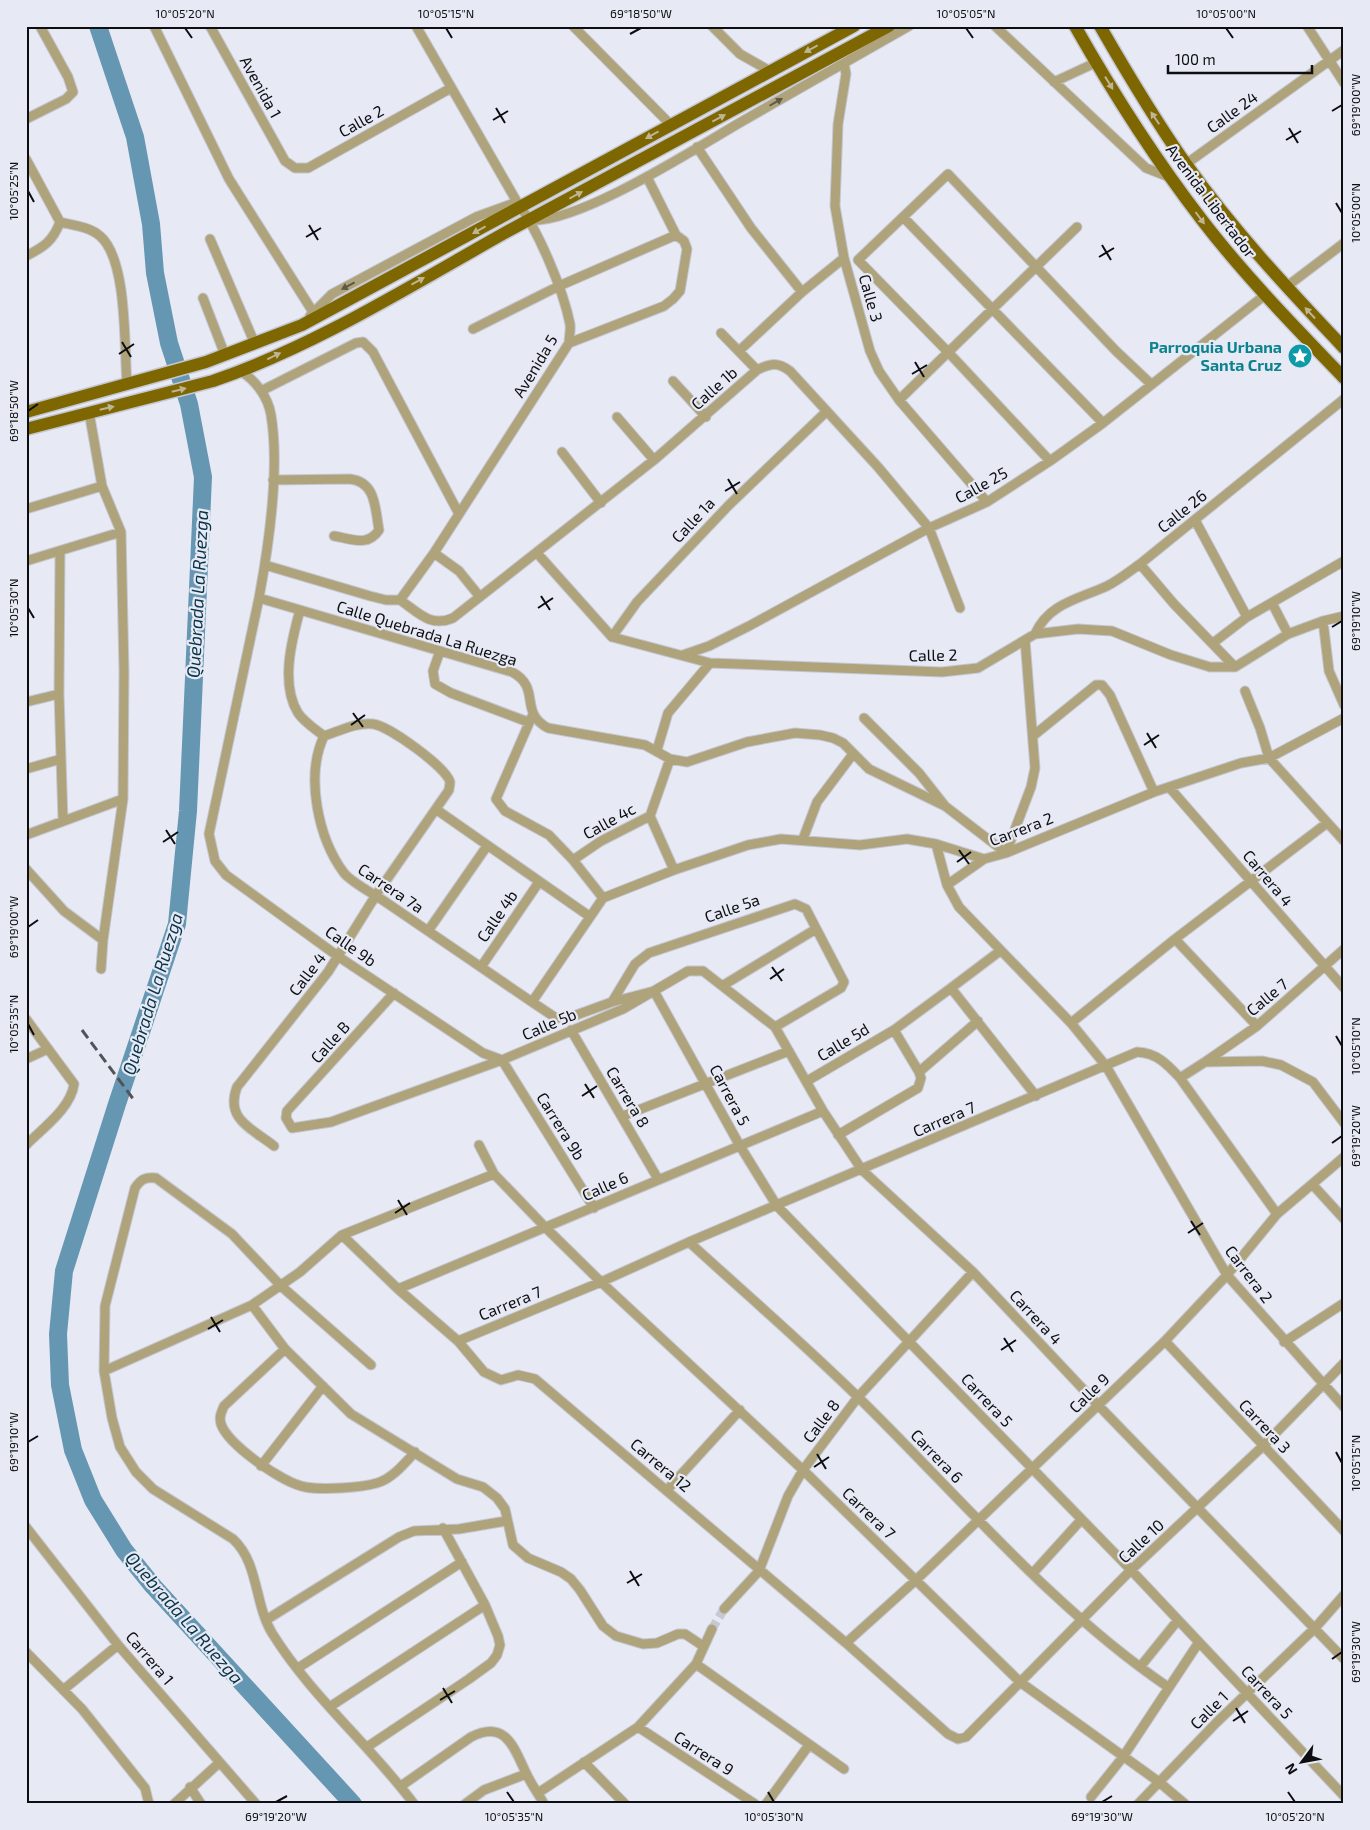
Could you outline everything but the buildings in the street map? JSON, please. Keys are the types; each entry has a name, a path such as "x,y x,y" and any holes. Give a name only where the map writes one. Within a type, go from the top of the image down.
{"main road":[{"path":"26,412 206,362 302,324 518,205 854,26"},
{"path":"26,429 242,372 331,329 889,26"},
{"name":"Avenida Libertador","path":"1075,26 1170,177 1203,221 1265,295 1344,378"},
{"name":"Avenida Libertador","path":"1100,26 1147,106 1186,164 1219,208 1286,287 1344,348"}],"street":[{"path":"26,119 66,99 73,92 68,77 40,26"},
{"path":"154,26 229,179 314,312"},
{"name":"Avenida 1","path":"210,26 285,161"},
{"name":"Avenida 5","path":"400,600 434,553 569,343 570,325 559,286 529,220 518,205 416,26"},
{"path":"573,26 670,125"},
{"path":"712,26 740,54 770,71"},
{"path":"529,220 539,221 584,207 647,177 909,26"},
{"path":"995,26 1146,168 1170,177"},
{"path":"1307,26 1344,82"},
{"name":"Calle 24","path":"1186,164 1344,50"},
{"path":"1054,82 1096,62"},
{"name":"Calle 3","path":"844,63 846,74 838,124 835,206 844,258 870,351 879,371 899,400 987,502"},
{"name":"Calle 2","path":"285,161 295,168 308,168 451,88"},
{"path":"697,147 752,228 802,292"},
{"path":"26,159 60,222 85,228 100,236 109,248 120,280 127,384"},
{"path":"1050,461 949,353 858,260 948,174 1116,351 1152,384"},
{"path":"569,343 664,306 680,291 687,249 684,241 676,235 647,177"},
{"path":"302,324 332,294 476,216 518,205"},
{"path":"904,218 992,311 1103,423"},
{"path":"26,256 46,246 55,235 60,222"},
{"path":"899,400 1078,227"},
{"path":"473,329 559,286 676,235"},
{"path":"210,239 255,344"},
{"path":"1286,287 1344,243"},
{"path":"739,351 802,292 844,258"},
{"name":"Calle 25","path":"683,655 709,646 749,626 930,528 987,502 1050,461 1103,423 1265,295"},
{"path":"203,298 225,355"},
{"path":"721,333 757,370"},
{"path":"262,391 356,343 363,342 373,352 458,514"},
{"name":"Calle 1b","path":"400,600 426,618 443,622 453,618 654,460 706,417 757,370 769,364 780,364 790,371 878,466 930,528 960,608"},
{"path":"242,372 256,383 262,391 271,414 273,480 265,564 259,598"},
{"path":"673,381 706,417"},
{"name":"Calle 26","path":"1035,634 1041,620 1050,612 1110,585 1140,564 1344,399"},
{"name":"Calle 1a","path":"612,637 637,602 728,505 827,411"},
{"path":"88,412 102,486 121,532 124,672 123,799 103,940 101,969"},
{"path":"617,416 654,460"},
{"path":"562,452 600,503"},
{"path":"273,480 350,479 359,480 366,484 373,495 379,530 374,538 365,542 334,536"},
{"path":"26,509 102,486"},
{"path":"1195,520 1248,617"},
{"path":"26,561 121,532"},
{"path":"60,551 59,694 63,821"},
{"path":"537,552 612,637"},
{"path":"434,553 460,571 480,597"},
{"path":"1213,643 1248,617 1344,561"},
{"path":"265,564 370,596 386,600 400,600"},
{"path":"1140,564 1174,604 1235,667 1288,634 1322,621 1344,616"},
{"name":"Calle Quebrada La Ruezga","path":"259,598 512,672 523,678 528,685 530,718"},
{"name":"Calle 9b","path":"259,598 209,834 215,861 226,875 339,956 483,1053 502,1060"},
{"path":"1272,603 1288,634"},
{"path":"300,610 288,663 291,694 298,712 324,736 358,725 374,724 388,730 444,773 450,782 449,790 437,810 589,916"},
{"path":"1322,621 1329,670 1344,705"},
{"name":"Calle 2","path":"612,637 683,655 710,664 942,672 978,668 1035,634 1078,629 1112,630 1171,655 1210,667 1235,667"},
{"path":"440,651 433,671 436,684 450,693 530,718 548,728 645,745 670,759 686,762 748,742 795,733 834,738 843,743 853,754 878,774 945,806 1006,853 1031,787 1035,768 1025,640"},
{"path":"656,750 668,713 710,664"},
{"path":"1033,736 1096,685 1102,685 1110,696 1154,792"},
{"path":"1245,691 1260,728 1269,758 1344,841"},
{"path":"26,702 59,694"},
{"path":"530,718 496,799 505,811 549,835 574,860"},
{"path":"864,718 919,773 945,806"},
{"name":"Carrera 2","path":"603,898 674,870 748,845 781,839 803,839 860,845 907,839 936,844 984,859 1006,853 1154,792 1241,763 1269,758 1344,718"},
{"name":"Carrera 7a","path":"324,736 317,750 316,765 319,818 326,843 345,875 556,1018 564,1019 612,1002 654,991"},
{"path":"803,839 817,802 853,754"},
{"path":"26,769 61,759"},
{"path":"650,816 670,759"},
{"name":"Carrera 4","path":"1169,787 1324,968 1344,988"},
{"path":"26,835 123,799"},
{"name":"Calle 4","path":"274,1146 242,1122 235,1111 232,1101 237,1087 339,956 376,896 437,810"},
{"name":"Calle 4c","path":"603,898 574,860 601,841 650,816 674,870"},
{"path":"1071,1023 1175,939 1327,823"},
{"name":"Carrera 2","path":"936,844 946,885 959,908 1071,1023 1106,1066 1227,1275 1284,1342 1344,1407"},
{"path":"428,931 487,846"},
{"path":"946,885 984,859"},
{"path":"26,870 64,911 103,940"},
{"name":"Calle 4b","path":"481,967 539,882"},
{"path":"532,1002 603,898"},
{"name":"Calle 5a","path":"612,1002 635,964 649,953 789,905 802,906 806,909 844,982 841,988 775,1026"},
{"path":"722,986 816,929"},
{"path":"1175,939 1257,1026"},
{"name":"Calle 7","path":"1205,1062 1257,1026 1344,949"},
{"name":"Calle 5d","path":"807,1081 894,1030 1000,951"},
{"name":"Calle 5b","path":"287,1111 286,1118 292,1128 331,1122 502,1060 623,1009 688,971 703,971 722,986"},
{"name":"Carrera 4","path":"722,986 775,1026 823,1111 862,1170 973,1272 1098,1406 1344,1659"},
{"path":"951,988 1036,1096"},
{"name":"Carrera 5","path":"654,991 740,1146 777,1206 911,1341 1030,1469 1131,1570 1344,1796"},
{"name":"Calle B","path":"287,1111 394,994"},
{"path":"26,1019 74,1084 73,1094 67,1103 26,1145"},
{"path":"919,1072 978,1022"},
{"name":"Carrera 8","path":"571,1030 623,1116 658,1179"},
{"path":"838,1135 918,1088 921,1078 919,1072 894,1030"},
{"path":"26,1059 48,1049"},
{"path":"623,1116 789,1051"},
{"name":"Carrera 7","path":"458,1341 601,1282 689,1242 1137,1052 1149,1053 1163,1060 1180,1078 1277,1214"},
{"name":"Carrera 9b","path":"502,1060 594,1208"},
{"path":"1180,1078 1205,1062 1262,1061 1281,1065 1313,1082 1344,1122"},
{"name":"Calle 6","path":"398,1289 823,1111"},
{"name":"Carrera 7","path":"479,1145 494,1174 546,1228 601,1282 803,1470 1020,1682 1124,1757"},
{"name":"Calle 9","path":"846,1643 916,1580 1165,1341 1227,1275 1277,1214 1344,1157"},
{"path":"104,1371 252,1305 300,1272 342,1235 494,1174"},
{"path":"371,1365 281,1286 232,1234 156,1178 147,1178 140,1181 135,1188 105,1306 104,1371 112,1418 120,1447 136,1472 153,1489 233,1539 243,1548 266,1620 283,1650 401,1786 414,1804"},
{"path":"1312,1184 1344,1219"},
{"name":"Carrera 12","path":"342,1235 398,1289 458,1341 484,1372 501,1380 518,1375 535,1379 846,1643 948,1734 958,1739"},
{"name":"Carrera 6","path":"689,1242 858,1397 978,1519 1083,1620 1140,1667 1168,1687"},
{"name":"Calle 8","path":"724,1608 760,1571 788,1496 803,1470 858,1397 973,1272"},
{"path":"1284,1342 1344,1303"},
{"path":"252,1305 285,1349 351,1414 457,1479 483,1488 497,1498 505,1509 506,1521 513,1545 528,1558 561,1572 571,1579 603,1626 616,1636 643,1644 657,1643 678,1634 685,1634 703,1646"},
{"name":"Carrera 3","path":"1165,1341 1344,1531"},
{"path":"285,1349 224,1406 220,1415 221,1425 229,1437 261,1466 303,1487 334,1488 377,1483 389,1477 415,1452"},
{"name":"Calle 10","path":"958,1739 966,1737 1131,1570 1263,1446 1344,1363"},
{"path":"261,1466 323,1386"},
{"path":"667,1490 740,1410"},
{"path":"1033,1573 1081,1520"},
{"path":"266,1620 399,1537 414,1531 443,1528 459,1529 506,1521"},
{"name":"Carrera 1","path":"26,1527 118,1645 256,1804"},
{"path":"367,1747 491,1663 497,1655 500,1645 485,1605 443,1528"},
{"path":"298,1668 462,1562"},
{"name":"Calle 1","path":"1138,1804 1247,1693 1315,1628 1344,1596"},
{"path":"331,1706 485,1605"},
{"path":"1140,1667 1178,1620"},
{"path":"538,1793 638,1727 696,1664 712,1629"},
{"path":"1091,1797 1124,1757 1199,1642"},
{"path":"63,1690 118,1645"},
{"path":"26,1652 82,1709 145,1788 149,1804"},
{"path":"696,1664 844,1769"},
{"name":"Carrera 9","path":"638,1727 755,1804"},
{"path":"401,1786 482,1732 492,1731 503,1736 513,1744 526,1774 544,1804"},
{"path":"766,1804 809,1745"},
{"path":"1124,1757 1159,1782 1185,1804"},
{"path":"584,1762 625,1804"},
{"path":"174,1804 190,1787 219,1763"},
{"path":"465,1804 484,1790 526,1774"},
{"path":"190,1787 201,1804"}],"waterway":[{"name":"Quebrada La Ruezga","path":"98,26 135,137 151,224 155,273 169,343 189,404 203,477 188,811 177,924 64,1271 58,1334 60,1385 73,1450 93,1500 124,1550 153,1586 353,1804"}],"tunnel":[{"path":"712,1629 724,1609"}],"railway":[{"path":"82,1030 134,1100"}],"place":[{"name":"Parroquia Urbana Santa Cruz","path":"1300,356"}]}
